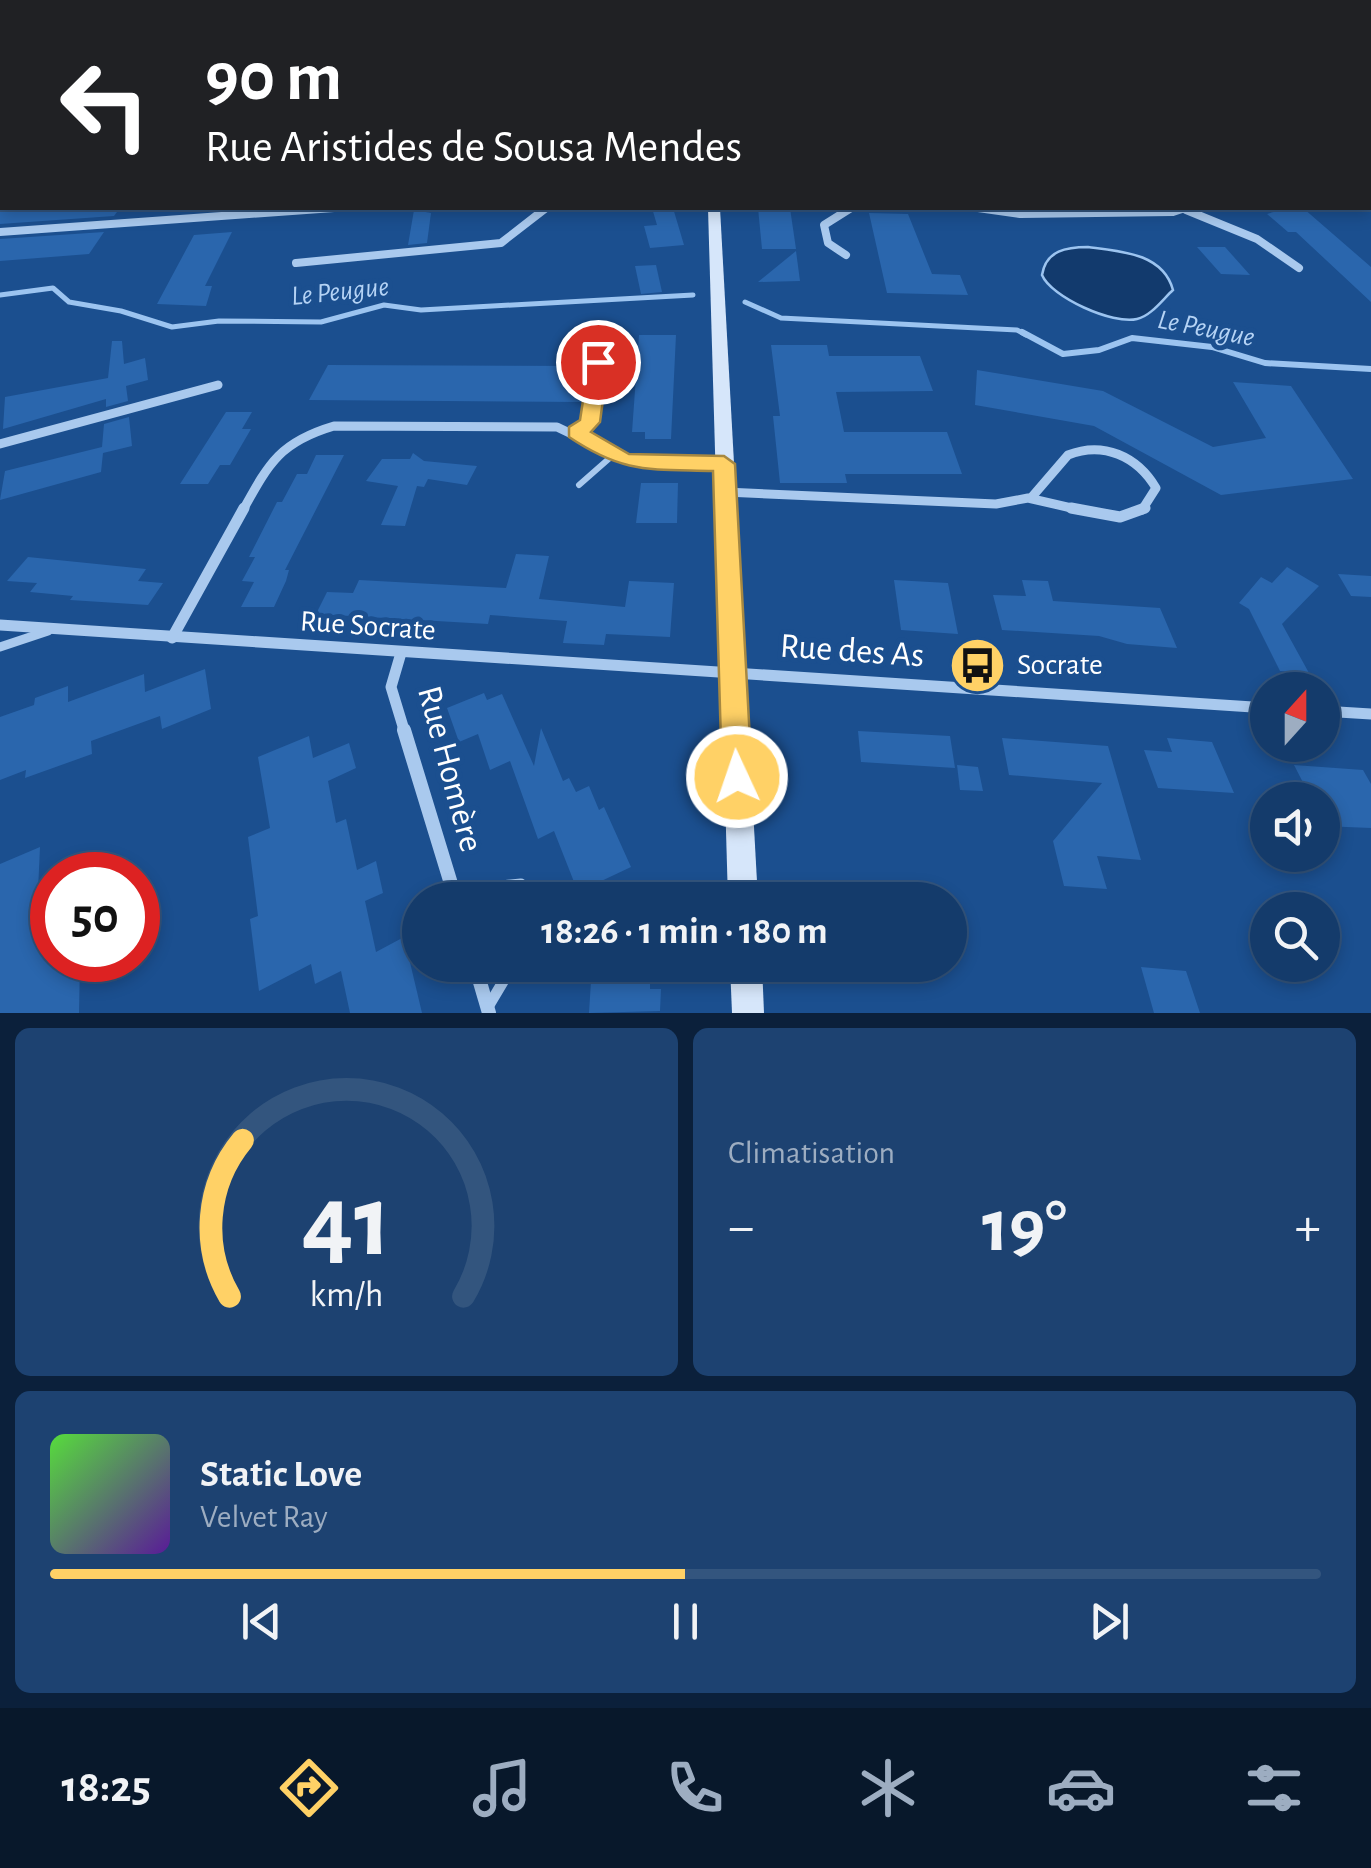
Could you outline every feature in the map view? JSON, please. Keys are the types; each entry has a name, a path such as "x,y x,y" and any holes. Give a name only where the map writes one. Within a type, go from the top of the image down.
{"main road":[{"path":"714,210 742,882"},
{"path":"747,982 748,1013"}],"street":[{"path":"472,0 485,0"},
{"path":"178,210 179,218"},
{"path":"0,232 303,210"},
{"path":"296,263 501,243 543,210"},
{"path":"846,255 828,244 824,225 848,210"},
{"path":"992,210 1020,214 1153,210"},
{"path":"1188,210 1257,239 1299,268"},
{"path":"576,432 590,422 598,362 594,348"},
{"path":"0,444 218,385"},
{"path":"172,638 262,472 282,447 300,436 334,426 557,427 576,432 612,456 629,461 724,464"},
{"path":"725,492 996,504 1031,498 1068,510 1123,515 1146,512 1153,505 1156,488 1138,464 1120,454 1086,451 1067,456 1031,498"},
{"name":"Rue Socrate","path":"0,625 732,674"},
{"name":"Rue Homère","path":"402,654 391,687 450,882"},
{"name":"Rue des As","path":"732,674 1250,707"},
{"path":"1340,712 1371,714"},
{"path":"481,982 488,1010"}],"lane":[{"path":"579,484 612,456"},
{"path":"0,648 52,630"},
{"path":"488,1010 503,982"}],"water":[{"path":"1088,247 1150,261 1168,278 1173,290 1152,311 1137,319 1113,318 1084,308 1057,292 1042,275 1053,255 1065,249"}],"building":[{"path":"0,210 118,210 114,216 0,224"},
{"path":"414,210 431,213 427,243 408,245"},
{"path":"653,210 674,210 684,245 650,248 644,226 657,225"},
{"path":"758,210 790,210 796,249 762,249"},
{"path":"1305,210 1371,267 1371,302 1296,232 1288,232 1267,214"},
{"path":"869,213 908,214 932,274 960,275 968,295 887,293"},
{"path":"104,232 89,254 0,261 0,239"},
{"path":"232,232 205,286 212,286 206,306 157,304 194,235"},
{"path":"1197,247 1225,247 1250,275 1221,274"},
{"path":"796,251 800,281 758,282"},
{"path":"656,265 662,292 641,294 635,266"},
{"path":"639,335 676,335 671,439 645,439 645,432 632,432"},
{"path":"112,341 122,341 124,364 145,358 148,380 126,386 128,401 106,407 106,399 3,429 5,397 108,378"},
{"path":"771,345 827,345 829,356 920,356 933,391 836,392 844,432 947,432 962,474 845,474 847,483 780,483 773,416 780,416"},
{"path":"328,365 588,366 583,402 309,400"},
{"path":"977,370 1103,391 1213,447 1266,438 1233,382 1291,386 1353,479 1221,495 1094,426 975,405"},
{"path":"226,412 252,412 242,429 251,429 230,465 220,465 208,484 180,484"},
{"path":"129,417 132,446 103,453 101,472 0,500 5,471 102,447 104,424"},
{"path":"413,453 424,461 477,466 467,485 428,479 424,487 417,486 405,526 381,525 398,486 366,481 382,459 410,459"},
{"path":"316,455 344,455 285,570 289,570 286,581 274,607 241,607 254,582 242,581 255,557 249,557 277,502 282,502 297,474 307,474"},
{"path":"641,483 678,483 677,523 636,523"},
{"path":"516,554 549,556 539,599 625,607 629,581 674,583 670,637 606,634 604,645 563,643 567,621 490,615 488,624 316,614 327,592 353,593 359,580 506,588"},
{"path":"28,557 146,569 138,581 163,583 148,605 70,600 73,596 30,592 37,583 7,581"},
{"path":"1287,567 1319,586 1282,624 1308,672 1280,671 1249,609 1239,603 1261,577 1272,583"},
{"path":"1338,574 1371,576 1371,597 1351,596"},
{"path":"894,580 948,583 958,634 901,630"},
{"path":"1022,580 1048,581 1053,601 1160,608 1177,648 1127,644 1099,636 1002,630 993,595 1026,596"},
{"path":"205,669 211,709 162,729 160,716 91,741 92,754 25,778 26,770 0,780 0,717 34,705 35,698 68,686 68,702 144,674 145,692"},
{"path":"484,693 487,700 502,694 534,766 541,728 563,781 569,778 576,792 589,786 599,810 604,807 631,867 599,882 574,882 554,831 538,839 510,761 490,770 478,734 459,742 447,708"},
{"path":"858,731 950,736 955,768 861,762"},
{"path":"309,736 313,758 349,743 356,768 328,781 336,823 346,819 357,870 376,861 383,893 365,901 376,952 402,938 402,982 415,982 422,1013 350,1013 341,971 315,984 311,964 259,991 250,919 258,916 248,837 270,828 258,757"},
{"path":"1002,738 1108,746 1141,860 1097,856 1107,889 1064,886 1053,841 1102,783 1009,775"},
{"path":"1167,738 1212,742 1234,793 1158,788 1144,750 1172,752"},
{"path":"957,765 978,767 983,791 960,790"},
{"path":"1294,765 1363,770 1371,784 1371,828 1340,827 1340,782 1303,782"},
{"path":"40,847 40,852 30,852 30,982 80,982 79,1013 0,1013 0,864"},
{"path":"1141,967 1186,971 1200,1013 1154,1013"},
{"path":"591,982 650,982 650,989 661,989 660,1011 589,1013"}],"waterway":[{"name":"Le Peugue","path":"0,295 53,288 69,302 121,311 172,327 219,321 321,322 384,305 421,310 693,295"},
{"name":"Le Peugue","path":"745,302 781,318 1017,330 1026,335"},
{"name":"Le Peugue","path":"1022,332 1063,354 1099,350 1132,338 1212,347 1265,363 1371,369"}],"place":[{"name":"Socrate","path":"978,665"}],"route":[{"path":"598,362 590,422 576,432 612,456 629,461 724,464 737,777"}]}
